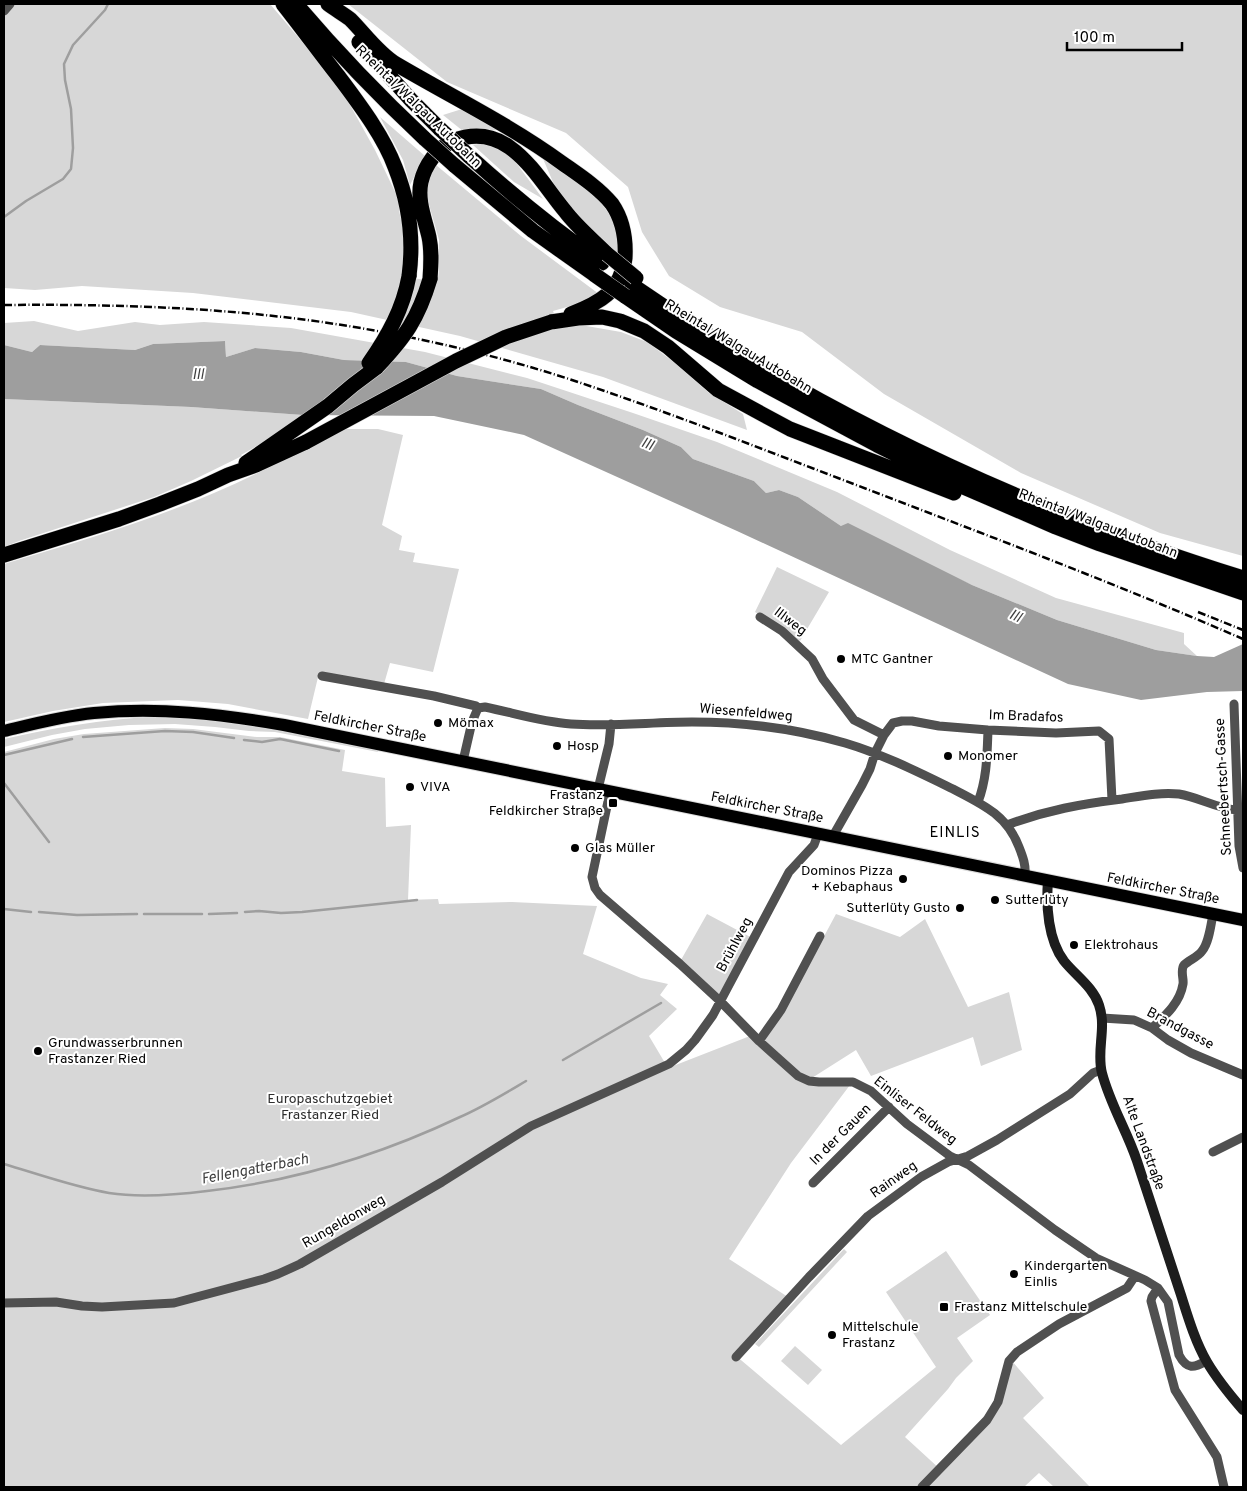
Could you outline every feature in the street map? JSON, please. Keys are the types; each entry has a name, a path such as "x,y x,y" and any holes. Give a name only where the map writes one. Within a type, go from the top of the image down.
{"highway":[{"path":"283,4 375,128 395,166 409,215 412,239 409,276 404,297 383,344 352,385"},
{"name":"Rheintal/Walgau Autobahn","path":"296,4 328,42 378,95 454,165 533,231 601,264"},
{"path":"4,555 127,516 198,490 228,475 256,465 306,442 456,360 506,337 593,305 606,297 618,283 624,263 626,244 620,219 612,204 572,170 524,136 394,62 361,32 350,19 328,4"},
{"name":"Rheintal/Walgau Autobahn","path":"328,4 381,68 469,156 541,218 631,286 791,384 939,460 1044,507 1184,559 1243,578"},
{"path":"228,475 328,406 377,367 407,332 421,308 430,279 431,252 420,200 422,179 428,165 440,149 450,143 469,137 482,137 497,140 515,150 566,213 601,264"},
{"name":"Rheintal/Walgau Autobahn","path":"631,286 676,331 758,381 952,482 1100,544 1243,593"},
{"path":"551,322 602,317 620,321 644,330 668,347 718,390 790,429 967,498 1017,510"}],"main road":[{"name":"Feldkircher Straße","path":"4,731 56,719 93,714 178,711 206,713 284,725 1243,920"},
{"name":"Alte Landstraße","path":"1048,881 1047,893 1054,942 1064,961 1095,996 1102,1018 1101,1070 1136,1159 1194,1334 1206,1360 1221,1383 1243,1410"}],"street":[{"path":"4,11 10,4"},
{"name":"Illweg","path":"760,617 782,631 812,659 823,679 854,720 884,734"},
{"name":"Wiesenfeldweg","path":"322,676 434,696 478,708 486,707 562,723 693,722 737,724 794,731 846,743 875,753 978,802 999,816 1008,825 1018,844 1024,859 1025,876"},
{"name":"Schneebertsch-Gasse","path":"1234,704 1240,780 1238,810 1239,846 1243,868"},
{"path":"463,761 472,722 478,708"},
{"name":"Im Bradafos","path":"884,734 893,723 902,721 988,730 1056,733 1099,732 1109,739 1112,800"},
{"path":"604,790 612,724"},
{"path":"978,802 986,776 988,730"},
{"path":"833,836 870,769 884,734"},
{"name":"Einliser Feldweg","path":"604,790 592,877 594,888 721,1002 760,1042 798,1076 819,1082 853,1082 871,1091 908,1124 950,1156 969,1165 1055,1230 1096,1258 1145,1280 1158,1288"},
{"path":"1008,825 1059,808 1156,794 1179,794 1228,810 1238,810"},
{"name":"Brühlweg","path":"669,1064 695,1040 721,1002 789,872 814,845 818,834"},
{"path":"1152,1028 1168,1014 1178,999 1183,984 1182,968 1202,951 1213,914"},
{"path":"760,1042 781,1010 820,936"},
{"name":"Brandgasse","path":"1102,1018 1134,1020 1152,1028 1191,1053 1243,1075"},
{"name":"Rungeldonweg","path":"4,1303 56,1302 96,1307 174,1303 245,1285 278,1274 300,1264 442,1182 536,1123 669,1064"},
{"name":"Rainweg","path":"736,1358 809,1277 868,1216 921,1176 948,1162 968,1156 997,1140 1070,1094 1093,1073 1101,1070"},
{"name":"In der Gauen","path":"813,1183 889,1107"},
{"path":"1213,1152 1243,1137"},
{"path":"922,1487 987,1420 998,1402 1009,1360 1017,1352 1060,1324 1127,1288 1135,1276"},
{"path":"1206,1360 1192,1367 1185,1364 1182,1360 1168,1302 1158,1288 1151,1301 1175,1390 1217,1457 1224,1487"}],"green space":[{"path":"4,4 270,4 339,85 375,150 399,200 399,211 405,235 406,250 401,276 437,282 439,272 439,240 428,201 428,179 436,165 521,236 599,294 588,301 553,311 560,328 575,324 621,332 647,342 675,363 708,392 743,414 747,430 603,377 460,336 351,312 193,293 82,286 35,290 4,288"},
{"path":"348,4 1243,4 1243,556 1160,533 1021,473 884,394 802,332 720,307 669,276 642,232 628,187 566,133 447,82"},
{"path":"462,109 499,130 463,131 443,115"},
{"path":"380,117 425,156 410,185 403,160"},
{"path":"491,142 514,160 543,199 514,182 473,145"},
{"path":"541,154 598,198 619,228 620,257 592,231 558,194"},
{"path":"34,321 78,331 135,322 160,325 204,322 291,328 425,352 527,378 717,442 837,492 950,550 1056,598 1184,633 1184,644 1197,656 1156,650 1057,620 972,585 841,526 798,497 779,490 766,493 754,481 693,459 681,447 541,389 457,376 406,362 344,360 301,352 255,348 226,357 225,341 153,344 135,350 40,345 32,352 4,345 4,323"},
{"path":"4,399 191,407 303,415 242,456 191,481 154,497 4,547"},
{"path":"344,429 378,429 403,435 382,525 402,536 399,550 415,553 413,562 459,569 433,672 390,663 384,684 319,673 308,719 228,704 178,700 103,703 53,711 4,722 4,564 110,532 188,504 247,478"},
{"path":"777,567 829,592 800,641 755,612"},
{"path":"153,717 209,720 265,728 376,748 378,752 275,732 175,724 129,725 85,729 4,747 4,739 41,731 96,722"},
{"name":"Europaschutzgebiet Frastanzer Ried","path":"165,728 193,729 257,737 280,737 345,750 342,771 385,778 386,827 411,825 408,900 438,899 439,904 512,902 597,906 583,954 641,978 668,984 660,995 677,1009 649,1036 668,1068 750,1036 760,1045 783,1013 836,914 900,937 925,919 968,1007 1009,992 1022,1050 981,1066 973,1037 871,1076 856,1050 804,1083 850,1085 791,1163 729,1259 788,1297 735,1355 841,1445 936,1367 886,1292 946,1251 990,1315 957,1338 973,1361 905,1437 941,1470 999,1407 1012,1361 1044,1398 1023,1418 1090,1487 1054,1487 1039,1473 1024,1487 4,1487 4,752 54,739 84,734"},
{"path":"707,914 756,940 722,1008 677,967"},
{"path":"844,1249 847,1252 759,1347 755,1344"},
{"path":"795,1346 822,1370 808,1385 781,1361"}],"water":[{"name":"Ill","path":"225,341 226,357 255,348 301,352 344,360 406,362 457,376 541,389 681,447 693,459 754,481 766,493 779,490 798,497 841,526 848,523 972,585 1057,620 1156,650 1197,656 1214,657 1243,644 1243,691 1207,692 1141,700 1068,684 524,435 434,416 303,415 191,407 4,399 4,345 32,352 40,345 135,350 153,344"}],"waterway":[{"path":"4,217 26,201 63,179 71,169 73,148 71,109 64,64 73,45 105,10 108,4"},
{"path":"83,737 165,731 193,732 234,738"},
{"path":"4,755 72,739"},
{"path":"244,740 262,742 280,739 339,751"},
{"path":"4,783 49,842"},
{"path":"245,912 302,912 417,900"},
{"path":"4,909 31,912"},
{"path":"39,912 77,915 137,914"},
{"path":"209,914 237,913"},
{"path":"144,914 202,914"},
{"name":"Fellengatterbach","path":"563,1060 661,1003"},
{"name":"Fellengatterbach","path":"4,1164 56,1180 121,1195 170,1195 240,1187 304,1173 399,1143 469,1113 526,1081"}],"railway":[{"path":"4,305 84,305 163,308 282,317 384,332 447,345 508,361 603,390 738,440 1041,556 1243,639"},
{"path":"1198,612 1243,630"}],"place":[{"name":"MTC Gantner","path":"841,659"},
{"name":"Mömax","path":"438,723"},
{"name":"Hosp","path":"557,746"},
{"name":"Monomer","path":"948,756"},
{"name":"VIVA","path":"410,787"},
{"name":"Frastanz Feldkircher Straße","path":"613,803"},
{"name":"Glas Müller","path":"575,848"},
{"name":"Dominos Pizza + Kebaphaus","path":"903,879"},
{"name":"Sutterlüty","path":"995,900"},
{"name":"Sutterlüty Gusto","path":"960,908"},
{"name":"Elektrohaus","path":"1074,945"},
{"name":"Grundwasserbrunnen Frastanzer Ried","path":"38,1051"},
{"name":"Kindergarten Einlis","path":"1014,1274"},
{"name":"Frastanz Mittelschule","path":"944,1307"},
{"name":"Mittelschule Frastanz","path":"832,1335"}],"district":[{"name":"EINLIS","path":"955,833"}]}
